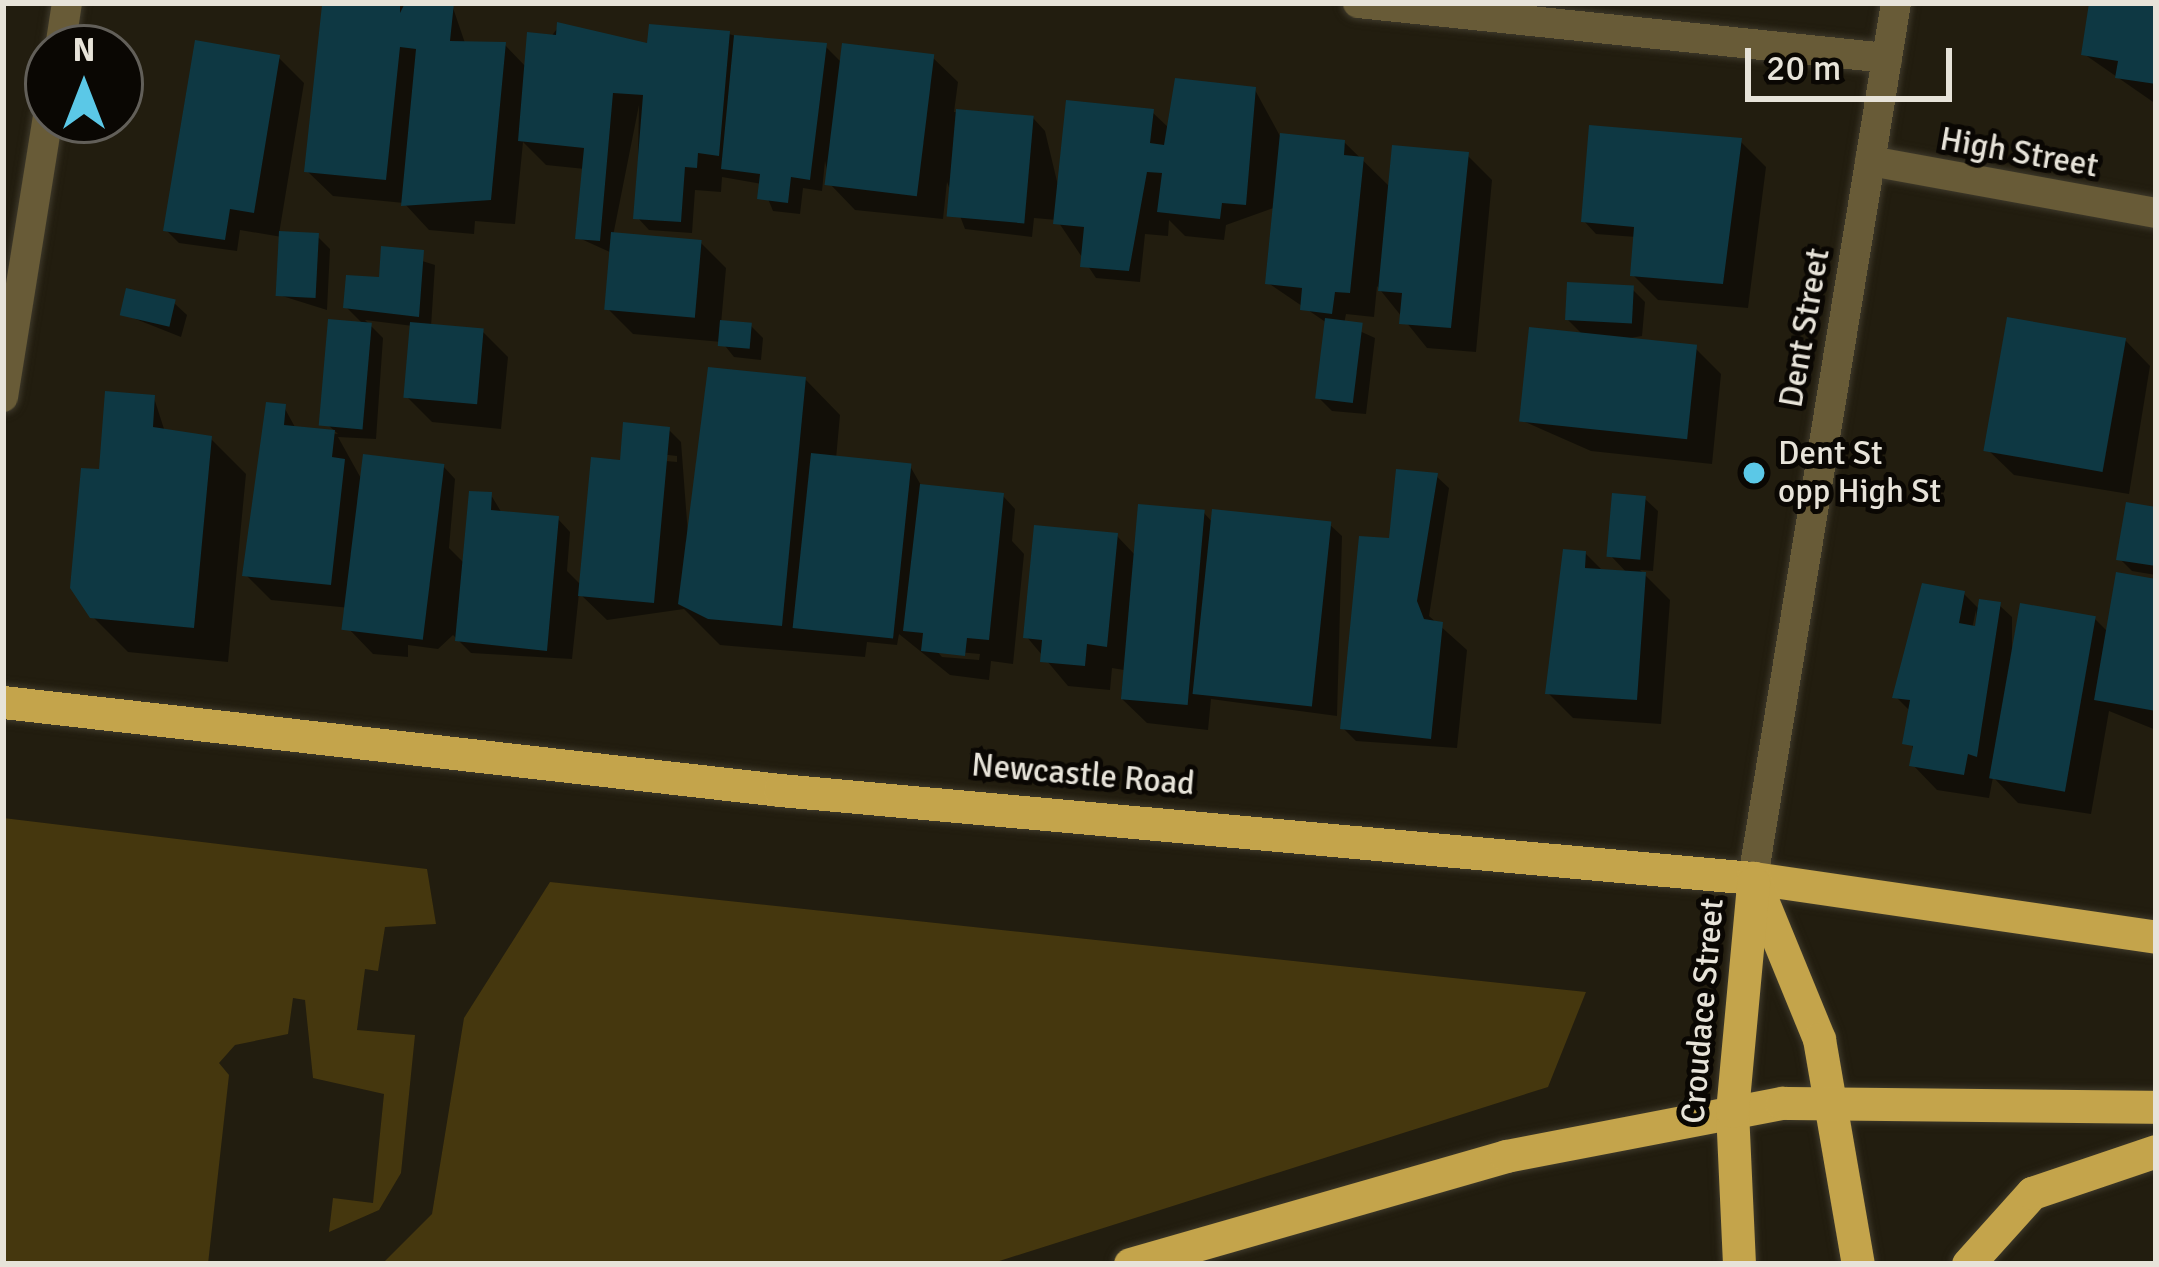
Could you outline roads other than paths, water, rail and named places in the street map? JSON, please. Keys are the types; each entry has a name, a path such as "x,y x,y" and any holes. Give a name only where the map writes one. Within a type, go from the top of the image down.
{"highway":[{"name":"Newcastle Road","path":"3,702 780,790 1754,878 2156,937"},
{"name":"Croudace Street","path":"1754,878 1806,1000 1832,1099 1858,1264"},
{"name":"Croudace Street","path":"1739,1264 1732,1112 1754,878"},
{"path":"1130,1264 1506,1156 1732,1112 1832,1099 2156,1107"},
{"path":"1968,1264 2032,1193 2156,1151"}],"street":[{"path":"1358,3 1887,58"},
{"name":"Dent Street","path":"1754,878 1896,3"},
{"path":"3,397 44,144"},
{"name":"High Street","path":"1870,161 2156,213"}],"place":[{"name":"Dent St opp High St","path":"1754,473"}]}
